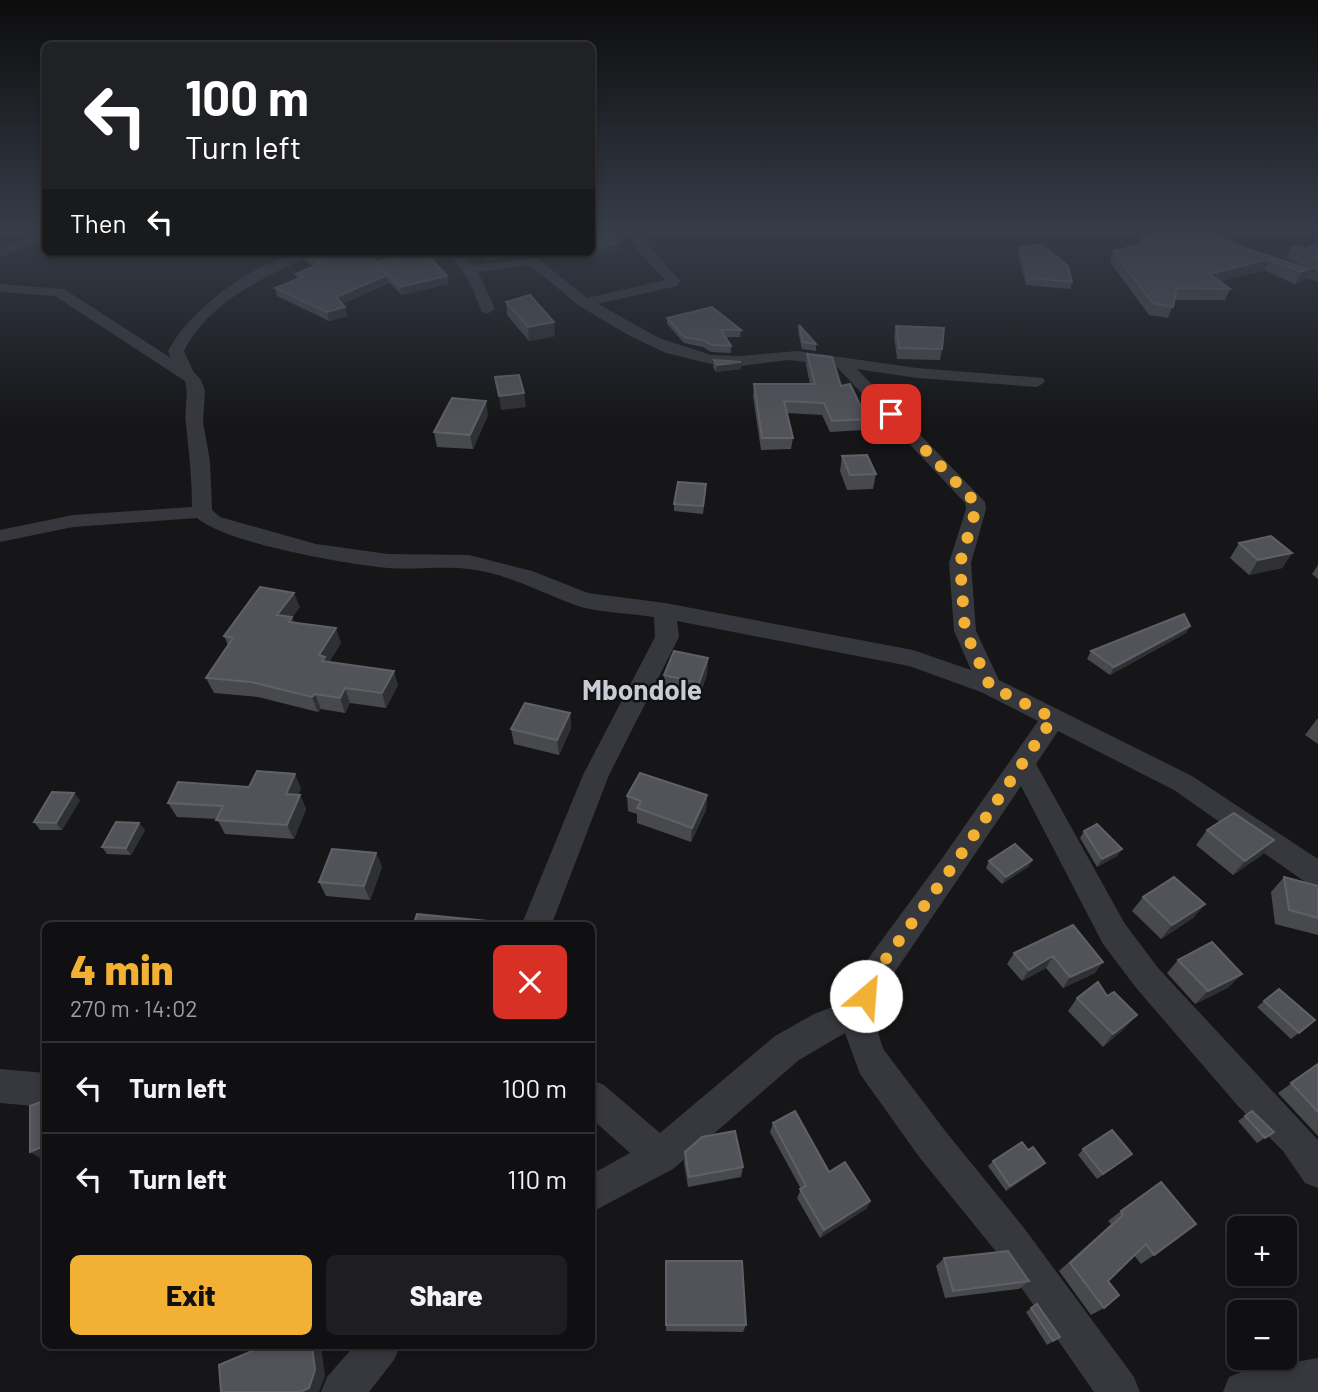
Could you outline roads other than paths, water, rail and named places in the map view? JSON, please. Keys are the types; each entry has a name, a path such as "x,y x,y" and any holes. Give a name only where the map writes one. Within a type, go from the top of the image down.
{"street":[{"path":"63,295 193,380 197,391 194,422 201,461 202,512"},
{"path":"186,373 176,351 183,334 193,323 233,295"},
{"path":"481,295 487,309"},
{"path":"571,295 632,331 667,348 694,357 731,361 779,355 917,373 1037,382"},
{"path":"585,303 620,295"},
{"path":"842,363 975,502 976,509 960,563 965,631 990,686"},
{"path":"3,539 73,521 202,512 213,521 233,529 316,551 388,561 469,562 524,576 584,600 666,611 914,658 990,686 1184,783 1318,875"},
{"path":"538,922 596,775 667,637 666,611"},
{"path":"1053,718 953,866 870,981 862,1011 861,1035 872,1062 933,1145 1011,1241 1119,1392"},
{"path":"1022,762 1114,934 1148,979 1250,1094 1295,1139 1318,1170"},
{"path":"595,1192 660,1156 787,1048 825,1025 862,1011"},
{"path":"0,1086 42,1090"},
{"path":"595,1100 660,1156"},
{"path":"342,1392 378,1349"},
{"path":"1244,1392 1318,1379"}],"district":[{"name":"Mbondole","path":"642,690"}]}
